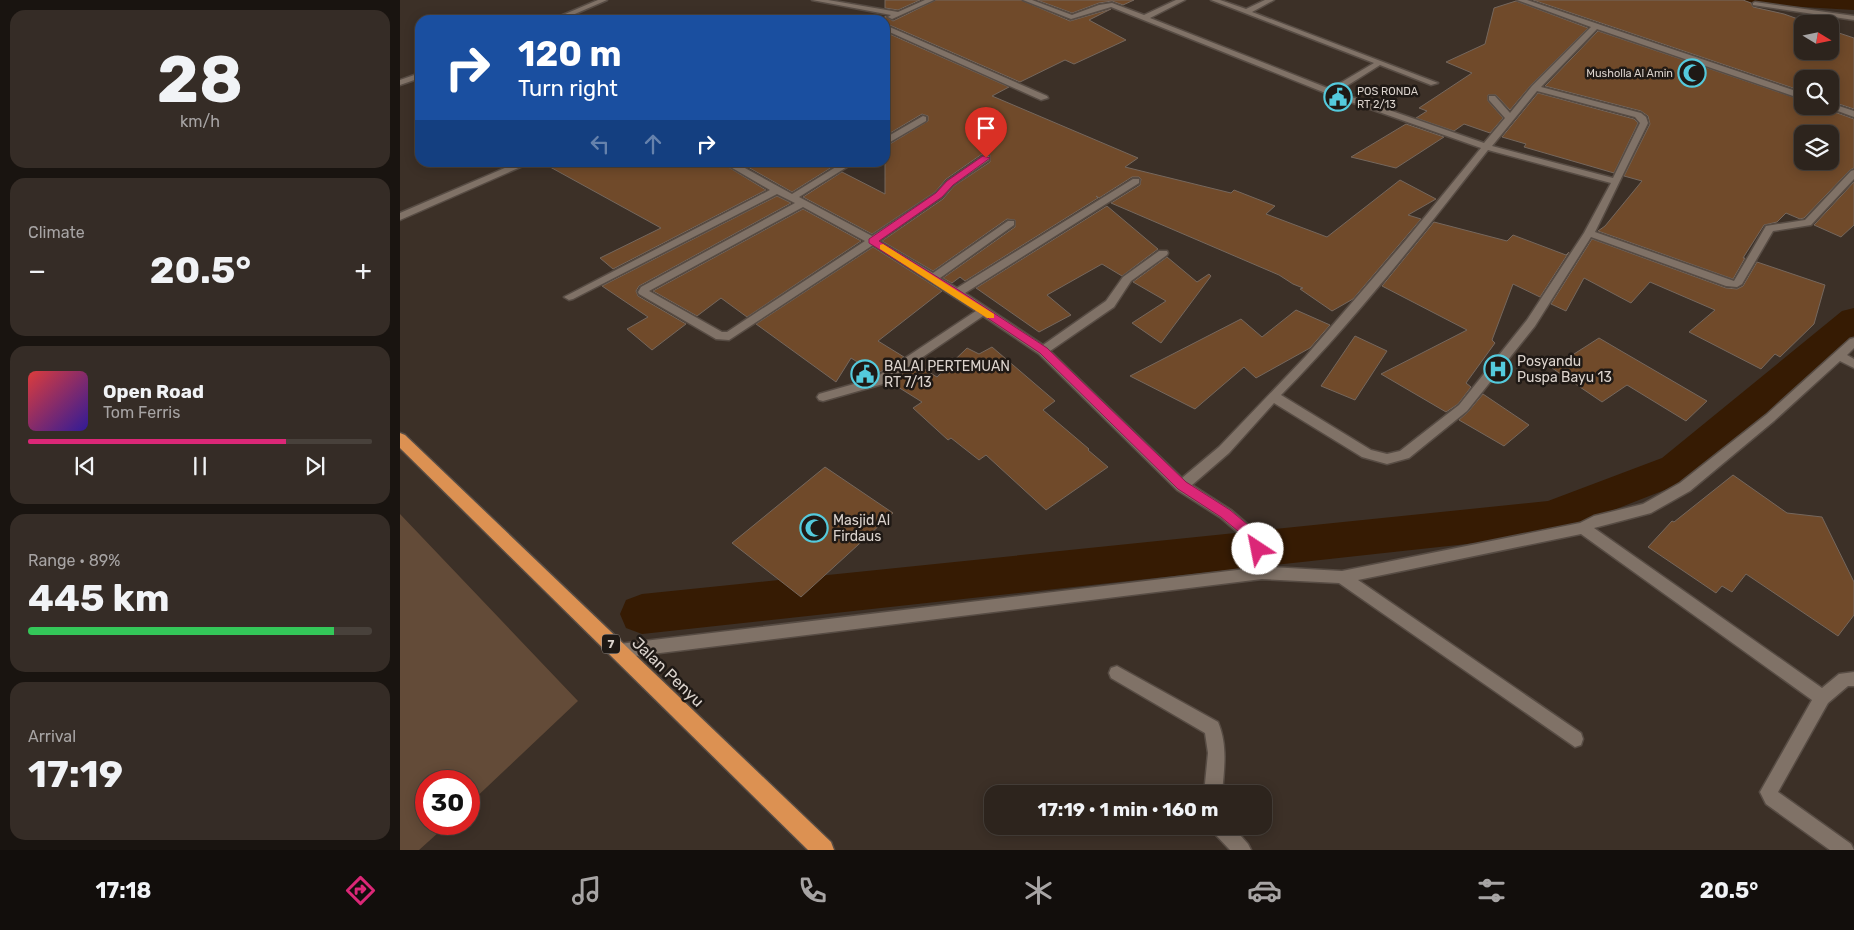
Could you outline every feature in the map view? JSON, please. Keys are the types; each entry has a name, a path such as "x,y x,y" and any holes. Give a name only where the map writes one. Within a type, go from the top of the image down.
{"highway":[{"name":"Jalan Penyu","path":"400,439 823,850"}],"street":[{"path":"567,15 604,0"},
{"path":"815,0 899,14"},
{"path":"890,18 931,0"},
{"path":"1026,0 1071,17 1106,5 1144,18 1331,92 1486,147 1616,182"},
{"path":"1144,18 1182,0"},
{"path":"1214,0 1434,83"},
{"path":"1246,12 1271,0"},
{"path":"1520,0 1794,93"},
{"path":"1755,4 1854,18"},
{"path":"1182,486 1224,450 1273,396 1310,360 1392,264 1535,88 1596,26"},
{"path":"890,29 1044,98"},
{"path":"1331,92 1379,62"},
{"path":"400,83 415,77"},
{"path":"1273,396 1367,454 1387,458 1404,455 1463,408 1531,323 1589,232 1616,182 1644,123 1643,119 1638,115 1535,88"},
{"path":"1492,98 1510,118"},
{"path":"1839,109 1854,114"},
{"path":"890,139 922,119"},
{"path":"844,167 798,200 645,289 643,292 720,336 726,336 872,241 939,195 950,183 986,158"},
{"path":"400,217 516,167"},
{"path":"735,167 872,241 957,293 1043,351 1182,486 1226,514 1255,538 1261,566"},
{"path":"1589,232 1730,284 1737,284 1770,228 1808,223 1854,173"},
{"path":"957,293 1136,181"},
{"path":"569,297 777,190"},
{"path":"933,278 1011,223"},
{"path":"1043,351 1110,304 1127,279 1162,253"},
{"path":"823,397 879,381 983,311"},
{"path":"619,651 1261,566 1342,577 1583,528 1594,522 1646,509 1685,487 1770,418 1854,342"},
{"path":"1839,356 1854,364"},
{"path":"1583,528 1822,698"},
{"path":"1342,577 1575,739"},
{"path":"1118,673 1212,728 1217,740 1218,768 1215,785"},
{"path":"1845,850 1772,798 1769,792 1822,698 1845,679 1854,679"},
{"path":"1227,835 1241,850"}],"shaded area":[{"path":"1738,0 1854,0 1854,10 1771,5"},
{"path":"400,514 578,701 480,794 480,770 415,770 415,835 436,835 419,850 400,850"}],"building":[{"path":"885,0 920,0 898,10 885,8"},
{"path":"936,0 1021,0 1070,21 1111,9 1089,20 1126,40 1074,64 1065,60 1020,82 890,25 890,19 893,21"},
{"path":"1037,0 1134,0 1123,5 1112,1 1099,3 1072,13"},
{"path":"1533,0 1743,0 1751,3 1753,7 1794,18 1794,60 1839,60 1839,33 1854,38 1854,109 1839,104 1839,70 1794,70 1794,88"},
{"path":"1516,1 1588,28 1531,85 1510,110 1496,95 1488,95 1488,101 1503,118 1490,133 1464,124 1454,131 1416,118 1427,111 1419,108 1472,73 1446,62 1485,44 1494,8"},
{"path":"1598,31 1794,97 1794,115 1839,114 1854,119 1854,168 1804,218 1800,219 1786,213 1777,222 1764,225 1743,258 1745,258 1733,279 1598,231 1605,226 1642,181 1624,176 1650,124 1648,116 1641,111 1545,86"},
{"path":"890,34 1009,87 992,96 1138,158 1125,167 1231,193 1234,190 1275,206 1266,214 1327,237 1400,180 1436,199 1408,215 1421,219 1353,299 1332,311 1300,289 1303,288 1279,275 1111,203 1140,185 1141,179 1139,177 1132,177 1099,198 1096,196 1098,198 965,281 960,277 952,283 943,278 1015,227 1015,220 1007,219 933,271 882,241 943,199 954,186 990,162 990,155 982,154 946,179 935,192 872,234 803,197 842,172 885,194 885,167 890,167 890,144 928,121 928,116 922,114 890,133"},
{"path":"1538,93 1634,119 1638,123 1614,173 1524,147 1526,144 1502,137"},
{"path":"1406,124 1444,137 1396,168 1351,157"},
{"path":"550,167 728,167 766,190 613,269 600,258 661,228"},
{"path":"748,167 832,167 792,192"},
{"path":"1854,182 1854,225 1841,237 1814,225"},
{"path":"777,196 791,203 639,286 636,291 638,296 686,324 652,350 627,329 648,317 602,286"},
{"path":"1107,206 1158,249 1122,276 1102,264 1047,295 1071,315 1039,332 976,288"},
{"path":"803,209 861,241 747,317 721,298 697,316 653,291"},
{"path":"1434,222 1507,241 1513,235 1566,255 1569,252 1540,297 1513,284 1492,340 1495,343 1466,383 1471,387 1458,404 1446,412 1381,374 1467,330 1382,286"},
{"path":"1592,239 1726,288 1737,289 1743,286 1757,262 1825,285 1814,324 1780,357 1775,354 1761,369 1689,332 1715,310 1650,282 1631,303 1584,278 1566,311 1551,304"},
{"path":"873,247 942,291 878,341 904,357 877,374 851,358 836,382 756,324"},
{"path":"1167,257 1197,282 1209,274 1211,276 1161,343 1132,323 1166,301 1133,282"},
{"path":"1296,310 1330,325 1310,348 1256,378 1244,367 1195,409 1130,376 1241,319 1262,337"},
{"path":"1355,336 1387,351 1355,400 1321,386"},
{"path":"1599,338 1707,401 1686,421 1627,385 1602,402 1552,368"},
{"path":"992,347 1055,401 1043,410 1108,467 1046,510 986,455 979,460 951,438 948,440 913,408 922,402 890,382 916,364 937,377 967,348 979,354"},
{"path":"1483,394 1529,425 1504,446 1459,420"},
{"name":"Masjid Al Firdaus","path":"825,467 893,513 801,597 732,543"},
{"path":"1733,475 1787,513 1822,517 1854,582 1854,615 1838,636 1746,574 1732,592 1722,586 1716,593 1648,547 1672,521 1674,522"}],"waterway":[{"path":"642,614 1550,518 1676,469 1854,319"}],"slow traffic":[{"path":"883,247 990,316"}],"place":[{"name":"Musholla Al Amin","path":"1692,73"},
{"name":"POS RONDA RT 2/13","path":"1338,97"},
{"name":"Posyandu Puspa Bayu 13","path":"1498,369"},
{"name":"BALAI PERTEMUAN RT 7/13","path":"865,374"},
{"name":"Masjid Al Firdaus","path":"814,528"}],"route":[{"path":"986,158 950,183 939,195 872,241 957,293 1043,351 1182,486 1226,514 1255,538 1258,549"}]}
